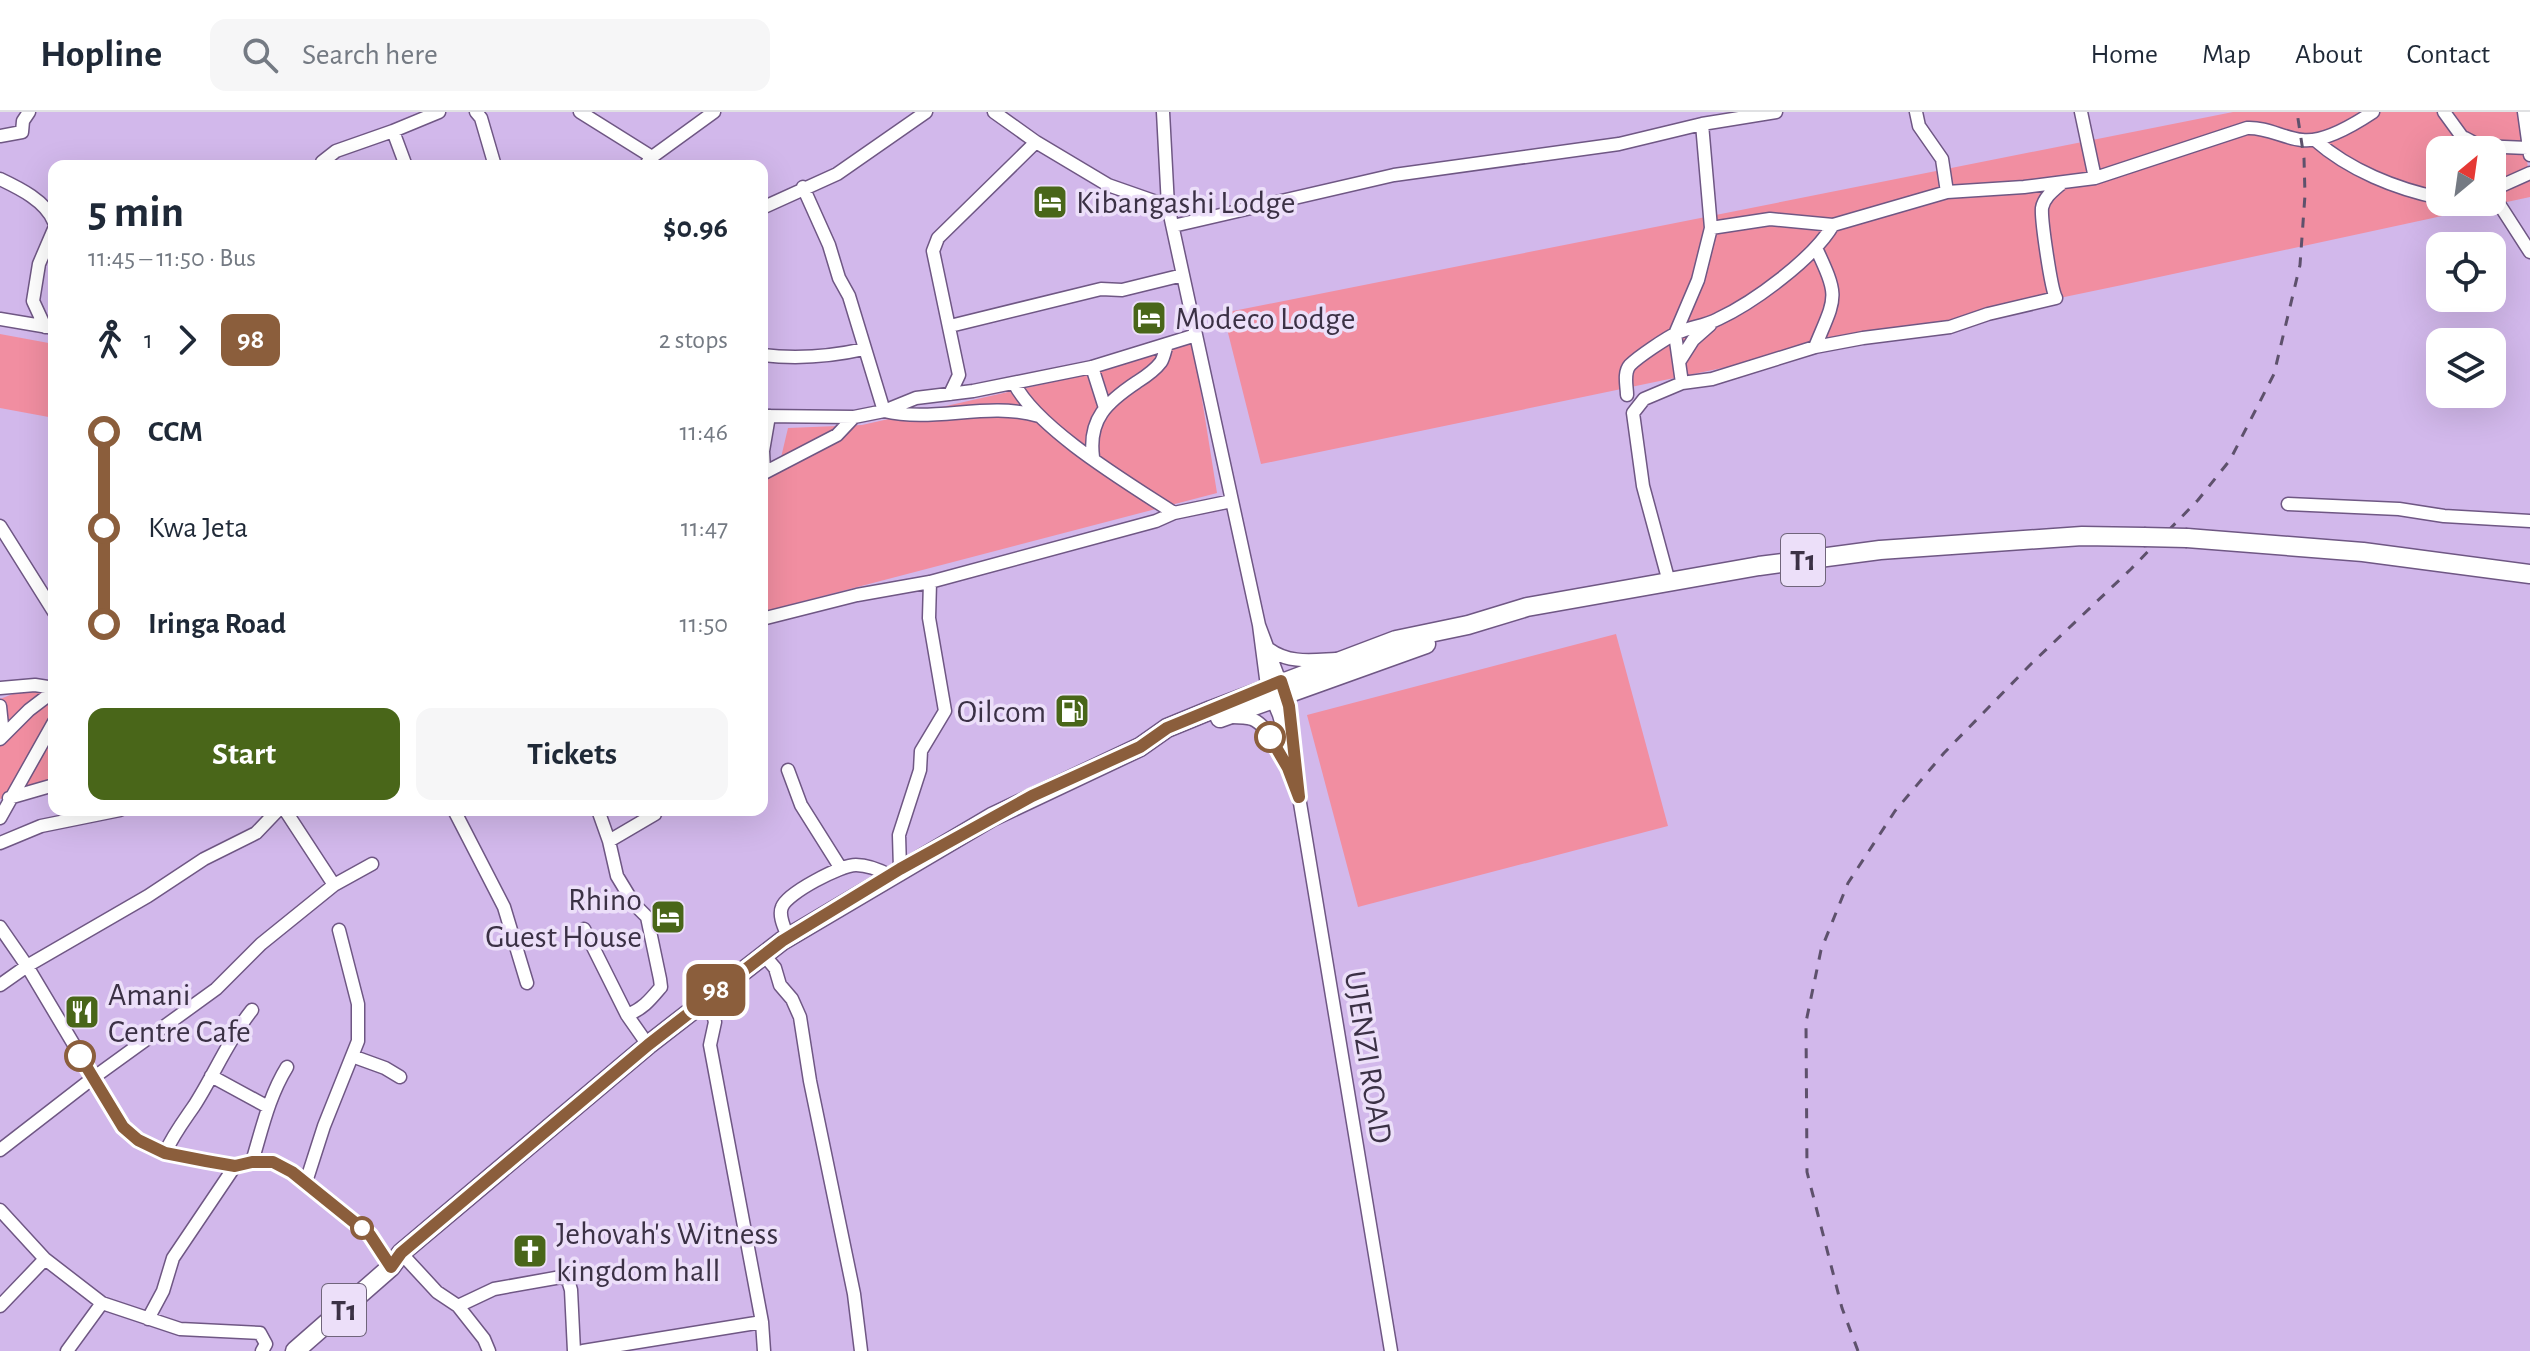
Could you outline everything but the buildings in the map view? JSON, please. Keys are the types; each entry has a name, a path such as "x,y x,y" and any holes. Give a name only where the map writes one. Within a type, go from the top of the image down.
{"highway":[{"name":"T1","path":"1140,747 1155,745 1224,717 1340,659 1396,640 1468,625 1527,607 1759,566 1880,550 2082,536 2187,538 2348,550 2530,574"},
{"name":"T1","path":"295,1351 396,1260 648,1045 788,937 1032,796 1140,747 1167,728 1276,690 1440,640 1468,625"}],"street":[{"path":"0,136 22,132 23,121 29,112"},
{"path":"325,160 336,151 439,112"},
{"path":"476,112 481,118 493,160"},
{"path":"580,112 648,160"},
{"path":"650,160 714,112"},
{"path":"768,205 837,174 926,112"},
{"path":"994,112 1036,142 1108,185 1168,206"},
{"name":"UJENZI ROAD","path":"1163,112 1168,206 1259,625 1296,750 1299,797 1391,1351"},
{"path":"1173,226 1394,175 1619,144 1702,124 1776,112"},
{"path":"1916,112 1919,126 1942,159 1947,192"},
{"path":"2081,112 2095,178"},
{"path":"1711,228 1770,219 1833,225 1947,192 2095,178 2247,128 2262,128 2302,140 2315,140 2373,112"},
{"path":"2444,112 2462,136"},
{"path":"2506,149 2529,152 2524,112"},
{"path":"1682,383 1675,334 1698,280 1711,228 1702,124"},
{"path":"393,131 404,160"},
{"path":"2315,140 2330,154 2363,171 2406,190 2426,195"},
{"path":"973,391 959,375 933,251 938,238 1036,142"},
{"path":"2506,185 2530,173"},
{"path":"0,179 37,201 48,212"},
{"path":"1669,582 1643,486 1633,413 1644,399 1682,383 1712,379 1815,347 1950,327 1988,314 2056,298 2049,270 2042,208 2048,196 2062,183"},
{"path":"803,187 849,296 884,411"},
{"path":"2024,187 2042,208"},
{"path":"2506,214 2530,252"},
{"path":"1679,362 1693,340 1715,321 1797,266 1816,248 1833,225"},
{"path":"48,243 39,264 33,301 48,326"},
{"path":"1815,347 1834,302 1833,283 1816,248"},
{"path":"950,326 1101,289 1122,290 1183,275"},
{"path":"0,319 48,328"},
{"path":"1627,395 1626,376 1630,366 1675,334 1715,321"},
{"path":"768,416 854,417 884,411 916,398 973,391 1092,367 1196,335"},
{"path":"1093,457 1091,439 1105,408 1162,361 1167,344"},
{"path":"768,356 791,358 838,355 864,349"},
{"path":"1092,367 1105,408"},
{"path":"950,394 959,375"},
{"path":"1014,383 1021,397 1039,416 1174,513"},
{"path":"884,411 905,416 1009,409 1039,416"},
{"path":"768,470 837,435 854,417"},
{"path":"768,617 857,595 930,582 1156,521 1174,513 1232,501"},
{"path":"2288,504 2399,509 2444,516 2530,521"},
{"path":"0,526 48,602"},
{"path":"788,937 781,917 782,907 789,898 840,867 857,865 896,872 899,835 920,770 921,751 945,711 929,618 930,582"},
{"name":"UJENZI ROAD","path":"1259,625 1269,649 1276,690"},
{"path":"1269,649 1283,658 1296,660 1340,659"},
{"path":"0,688 35,685 48,688"},
{"path":"1,737 48,701"},
{"path":"0,706 1,737"},
{"path":"1224,717 1252,719 1260,724 1282,757 1299,797"},
{"path":"0,818 5,802 48,732"},
{"path":"788,770 801,805 840,867"},
{"path":"5,802 48,787"},
{"path":"0,843 41,826 90,816"},
{"path":"0,985 204,859 256,833 272,816"},
{"path":"289,816 334,885"},
{"path":"457,816 504,907 527,983"},
{"path":"600,816 617,876 634,904 647,917 661,987 642,1009 627,1015"},
{"path":"609,841 652,816"},
{"path":"0,1150 216,989 261,944 334,885 372,864"},
{"path":"0,927 27,966 123,1127 138,1140 165,1153 235,1166 273,1162 306,1182 396,1260 458,1306 484,1339 489,1351"},
{"path":"584,929 627,1015 648,1045"},
{"path":"306,1182 324,1126 358,1041 358,1004 339,930"},
{"path":"763,954 775,968 780,985 792,999 800,1017 810,1081 854,1294 861,1351"},
{"path":"708,996 715,1022 710,1045 762,1322 764,1351"},
{"path":"165,1153 175,1130 193,1107 238,1028 252,1010"},
{"path":"352,1056 400,1077"},
{"path":"252,1162 276,1085 287,1067"},
{"path":"211,1076 268,1107"},
{"path":"148,1319 163,1291 173,1258 235,1166"},
{"path":"0,1210 45,1259 102,1303 180,1329 260,1333 266,1344 262,1351"},
{"path":"0,1306 45,1259"},
{"path":"458,1306 494,1289 561,1277 568,1280 571,1290 574,1351"},
{"path":"67,1351 102,1303"},
{"path":"583,1351 762,1322"}],"shaded area":[{"path":"2233,112 2518,112 2530,178 2530,197 2506,202 2506,136 2426,136 2426,216 2442,216 1261,464 1223,313"},
{"path":"0,334 48,343 48,417 0,408"},
{"path":"1193,343 1217,493 768,610 768,469 779,466 788,428 862,425 1106,370"},
{"path":"1616,634 1668,826 1358,907 1307,715"},
{"path":"48,680 48,785 0,799 0,699"}],"railway":[{"path":"1858,1351 1842,1308 1807,1172 1806,1022 1821,950 1848,883 1895,811 1944,753 2032,663 2131,569 2198,500 2230,460 2274,374 2300,265 2305,195 2304,158 2297,112"}],"bus line":[{"name":"98","path":"80,1056 123,1127 138,1140 165,1153 235,1166 273,1162 292,1172 370,1235 391,1267 401,1253 708,996 782,941 900,869 1032,796 1140,747 1167,728 1281,681 1289,706 1296,750 1299,797 1288,768 1270,737"}],"place":[{"name":"Kibangashi Lodge","path":"1050,202"},
{"name":"Modeco Lodge","path":"1149,318"},
{"name":"Oilcom","path":"1072,711"},
{"name":"Rhino Guest House","path":"668,917"},
{"name":"Amani Centre Cafe","path":"82,1012"},
{"name":"Jehovah's Witness kingdom hall","path":"530,1251"}]}
